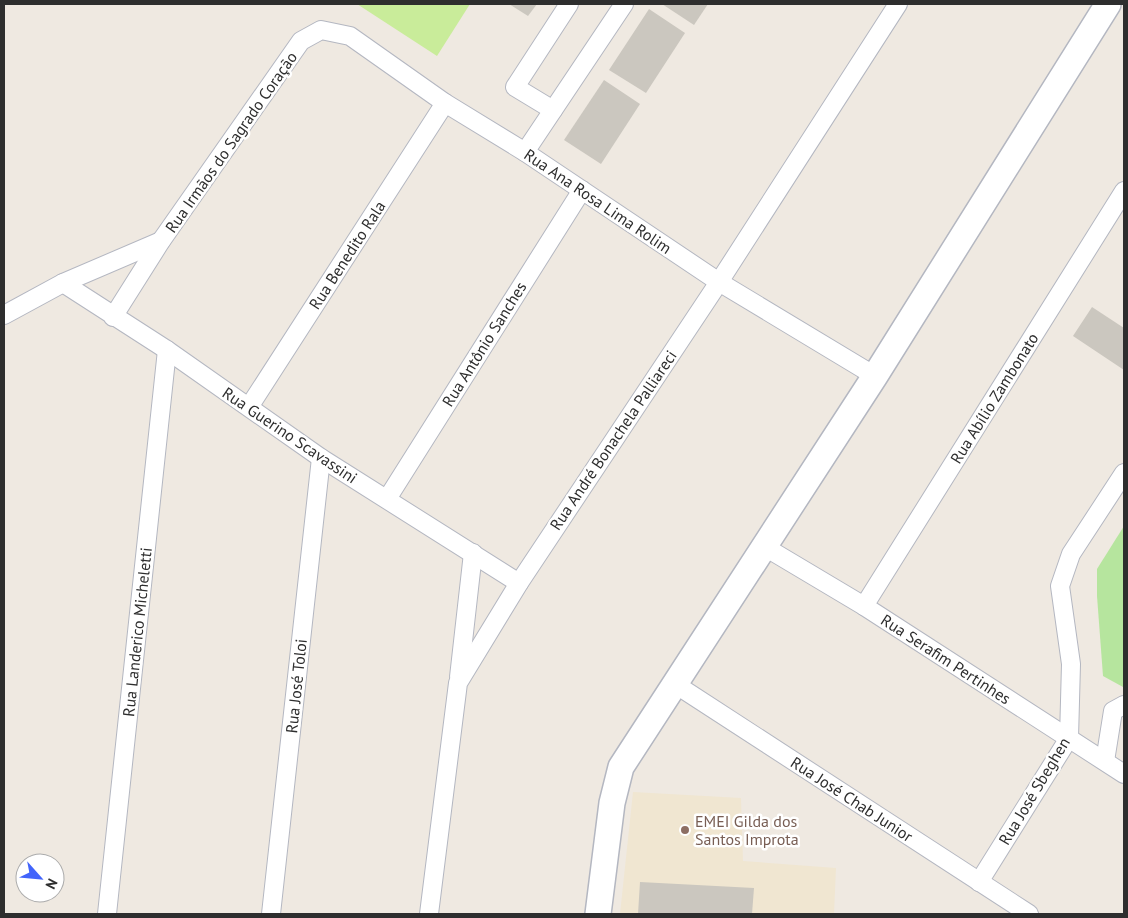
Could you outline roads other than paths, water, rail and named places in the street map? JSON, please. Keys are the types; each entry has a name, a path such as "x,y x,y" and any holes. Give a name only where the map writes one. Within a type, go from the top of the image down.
{"street":[{"path":"553,110 515,87 569,4"},
{"path":"525,152 624,4"},
{"name":"Rua André Bonachela Palliareci","path":"429,914 458,684 519,583 719,282 898,4"},
{"path":"598,914 612,803 621,767 875,376 1108,4"},
{"name":"Rua Ana Rosa Lima Rolim","path":"321,30 350,36 445,103 525,152 719,282 875,376"},
{"name":"Rua Irmãos do Sagrado Coração","path":"4,319 63,283 161,241 301,41 321,30"},
{"name":"Rua Benedito Rala","path":"249,407 445,103"},
{"name":"Rua Antônio Sanches","path":"387,499 582,190"},
{"name":"Rua Abílio Zambonato","path":"864,606 1124,191"},
{"path":"113,317 161,241"},
{"name":"Rua Guerino Scavassini","path":"63,283 113,317 167,350 321,458 519,583"},
{"name":"Rua Landerico Micheletti","path":"107,914 167,350"},
{"name":"Rua José Toloi","path":"271,914 321,458"},
{"name":"Rua José Sbeghen","path":"979,882 1069,738 1071,664 1060,586 1070,554 1124,474"},
{"name":"Rua Serafim Pertinhes","path":"765,547 864,606 1124,774"},
{"path":"458,684 473,553"},
{"name":"Rua José Chab Junior","path":"675,684 1029,914"},
{"path":"1105,761 1113,711 1124,705"}],"place":[{"name":"EMEI Gilda dos Santos Improta","path":"685,830"}]}
